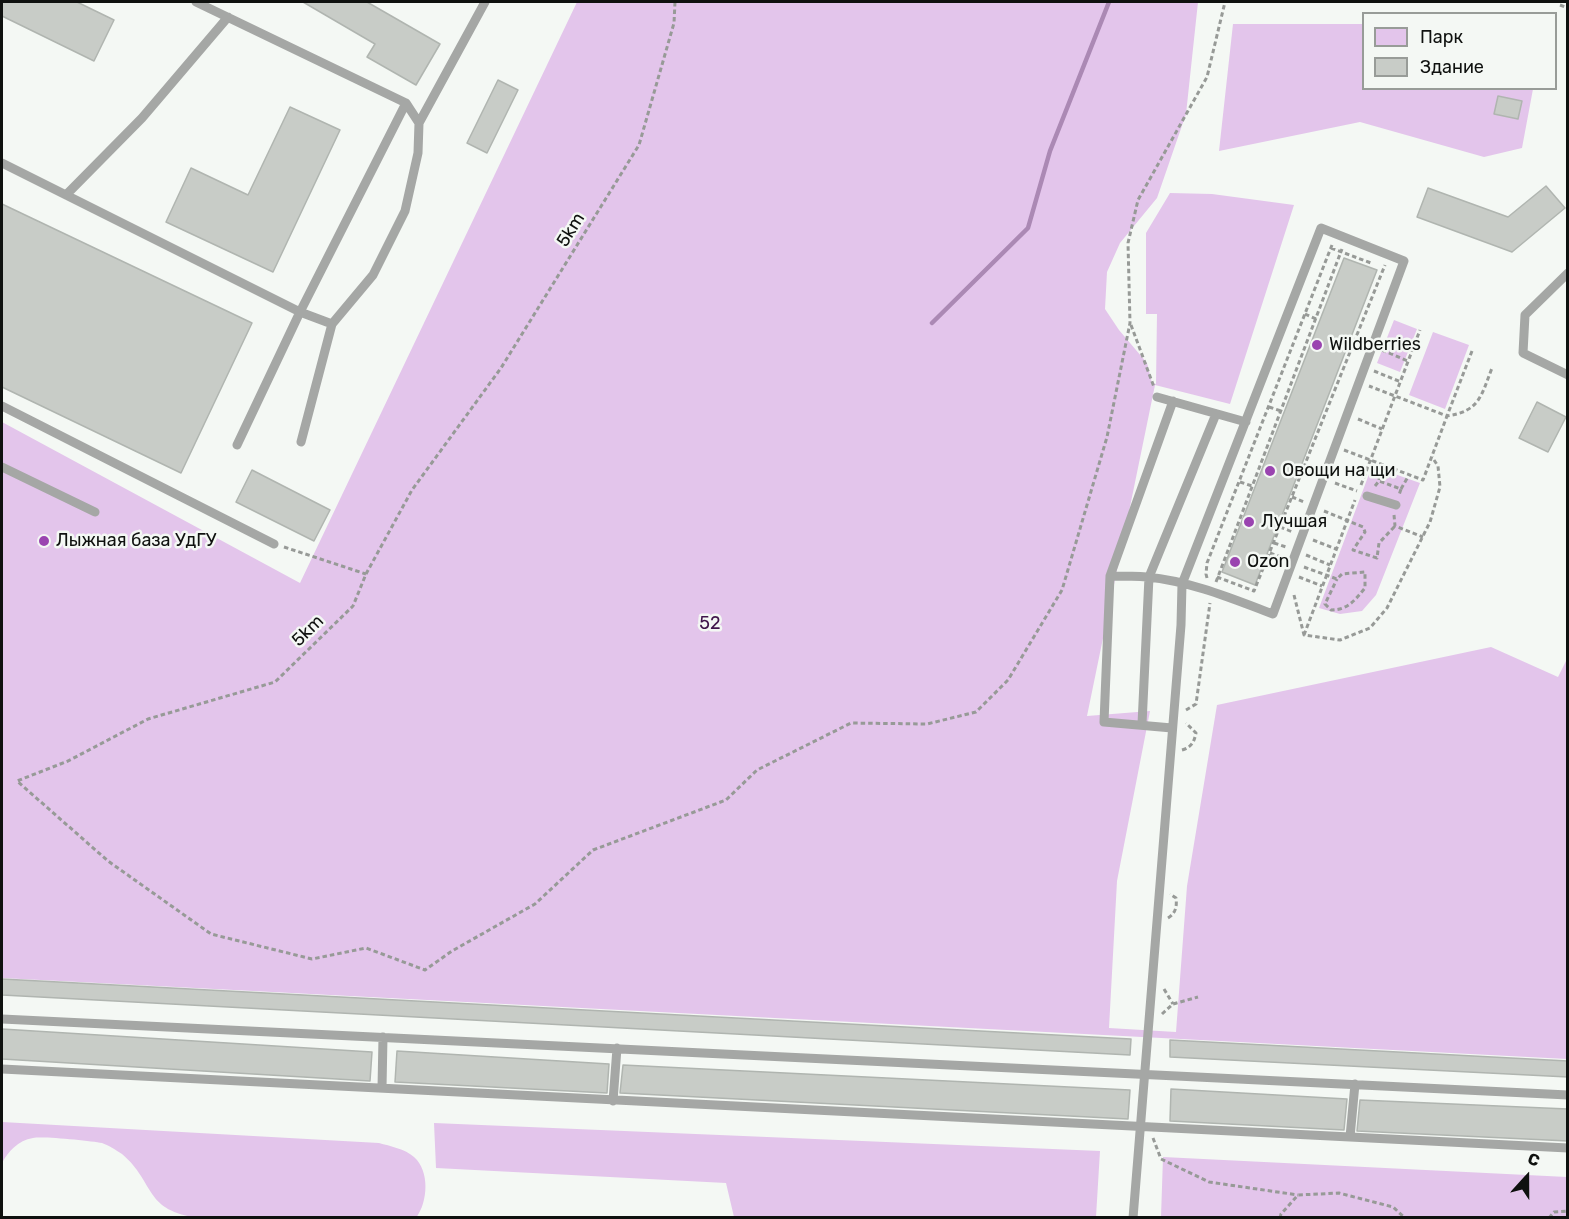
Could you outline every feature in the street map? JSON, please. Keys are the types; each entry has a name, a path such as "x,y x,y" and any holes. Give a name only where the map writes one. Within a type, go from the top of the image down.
{"lane":[{"path":"196,2 406,103 419,123"},
{"path":"301,442 332,324 373,275 405,211 418,153 419,123 485,2"},
{"path":"66,195 142,118 228,17"},
{"path":"237,445 300,312 406,103"},
{"path":"2,163 300,312 332,324"},
{"path":"1110,576 1149,577 1182,584 1273,614 1404,261 1345,241 1321,228 1182,584 1181,625 1144,1074 1144,1126 1133,1218"},
{"path":"1568,273 1525,315 1523,353 1568,375"},
{"path":"1157,397 1246,422"},
{"path":"1172,728 1104,722 1110,576 1173,401"},
{"path":"2,406 274,544"},
{"path":"1142,724 1149,577 1216,414"},
{"path":"2,467 95,512"},
{"path":"1367,496 1396,505"},
{"path":"2,1019 1568,1095"},
{"path":"382,1088 383,1037"},
{"path":"613,1101 617,1048"},
{"path":"2,1069 1568,1148"},
{"path":"1350,1137 1355,1084"}],"path":[{"name":"5km","path":"675,2 674,23 639,145 501,368 412,490 366,574 353,606 275,682 148,719 68,761 17,781 108,861 211,934 312,959 366,948 425,970 452,951 535,904 593,850 726,800 757,770 851,723 927,724 976,711 1008,680 1062,590 1107,437 1130,323"},
{"path":"1157,397 1130,323 1128,243 1138,200 1207,76 1225,2"},
{"path":"1560,5 1568,8"},
{"path":"1335,241 1345,241 1214,585 1206,574 1207,563 1331,248 1335,241"},
{"path":"1331,248 1376,265"},
{"path":"1217,577 1254,591 1387,261 1383,260"},
{"path":"1305,314 1316,318"},
{"path":"1304,635 1420,330"},
{"path":"1315,438 1423,480 1472,351"},
{"path":"1340,375 1447,416 1465,413 1478,400 1492,368"},
{"path":"1269,407 1281,411"},
{"path":"1304,635 1340,640 1371,628 1387,608 1420,543 1440,487 1438,466 1432,457"},
{"path":"1379,481 1381,464"},
{"path":"1401,489 1410,475"},
{"path":"1239,482 1252,486"},
{"path":"1292,497 1363,527 1365,532 1353,550 1377,558 1379,543 1395,526"},
{"path":"274,544 366,574"},
{"path":"1270,553 1337,579"},
{"path":"1365,572 1365,588 1348,607 1331,610 1325,604 1337,579 1342,574 1365,572"},
{"path":"1288,573 1304,635"},
{"path":"1183,712 1196,704 1212,592"},
{"path":"1177,752 1190,748 1196,733 1179,718"},
{"path":"1165,911 1164,920 1172,915 1177,904 1176,898 1166,892 1166,901"},
{"path":"1159,982 1173,1004"},
{"path":"1157,1010 1156,1019 1173,1004 1198,998"},
{"path":"1144,1126 1161,1159 1209,1182 1298,1195 1339,1193 1393,1208 1405,1218"},
{"path":"1280,1218 1298,1195"},
{"path":"1549,1218 1554,1212 1568,1211"},
{"path":"566,1218 579,1218"}],"green space":[{"name":"52","path":"577,2 1198,2 1186,114 1157,198 1120,243 1107,272 1105,309 1119,330 1147,363 1152,383 1156,384 1157,314 1146,314 1146,233 1170,193 1212,194 1294,205 1230,404 1155,385 1087,716 1150,711 1117,881 1109,1028 1176,1032 1187,886 1217,705 1491,647 1558,677 1567,659 1567,1059 2,978 2,422 300,583"},
{"path":"1233,24 1362,24 1362,90 1533,90 1522,148 1484,157 1360,122 1219,151"},
{"path":"1394,320 1417,329 1400,372 1377,363"},
{"path":"1433,332 1469,345 1445,409 1409,395"},
{"path":"1372,466 1420,483 1376,595 1362,611 1340,614 1319,608"},
{"path":"2,1122 379,1143 402,1150 414,1157 423,1170 425,1195 416,1218 200,1218 169,1209 159,1202 133,1165 122,1154 102,1143 56,1138 28,1139 14,1147 2,1163"},
{"path":"434,1123 1100,1151 1096,1217 734,1217 726,1183 436,1168"},
{"path":"1163,1157 1567,1177 1567,1217 1161,1217"}],"building":[{"path":"2,2 77,2 114,20 94,61 2,16"},
{"path":"303,2 367,2 440,44 416,85 367,57 375,44"},
{"path":"498,80 518,90 487,153 467,143"},
{"path":"1498,96 1522,101 1518,119 1494,114"},
{"path":"290,107 340,130 273,272 166,222 191,168 248,195"},
{"path":"1546,186 1565,208 1512,252 1417,217 1428,188 1508,217"},
{"path":"2,204 252,323 181,473 2,387"},
{"path":"1344,258 1377,270 1255,585 1222,572"},
{"path":"1537,402 1566,417 1548,452 1519,438"},
{"path":"252,470 330,510 314,541 236,502"},
{"path":"2,979 1131,1039 1130,1055 2,995"},
{"path":"2,1029 372,1052 370,1081 2,1059"},
{"path":"1170,1040 1568,1061 1568,1077 1170,1057"},
{"path":"397,1051 609,1064 607,1093 395,1082"},
{"path":"623,1065 1130,1090 1128,1119 620,1093"},
{"path":"1171,1089 1347,1099 1344,1130 1170,1121"},
{"path":"1360,1100 1568,1109 1568,1141 1357,1131"}],"waterway":[{"path":"932,323 1028,228 1050,151 1109,2"}],"place":[{"name":"Wildberries","path":"1317,345"},
{"name":"Овощи на щи","path":"1270,471"},
{"name":"Лучшая","path":"1249,522"},
{"name":"Лыжная база УдГУ","path":"44,541"},
{"name":"Ozon","path":"1235,562"}]}
